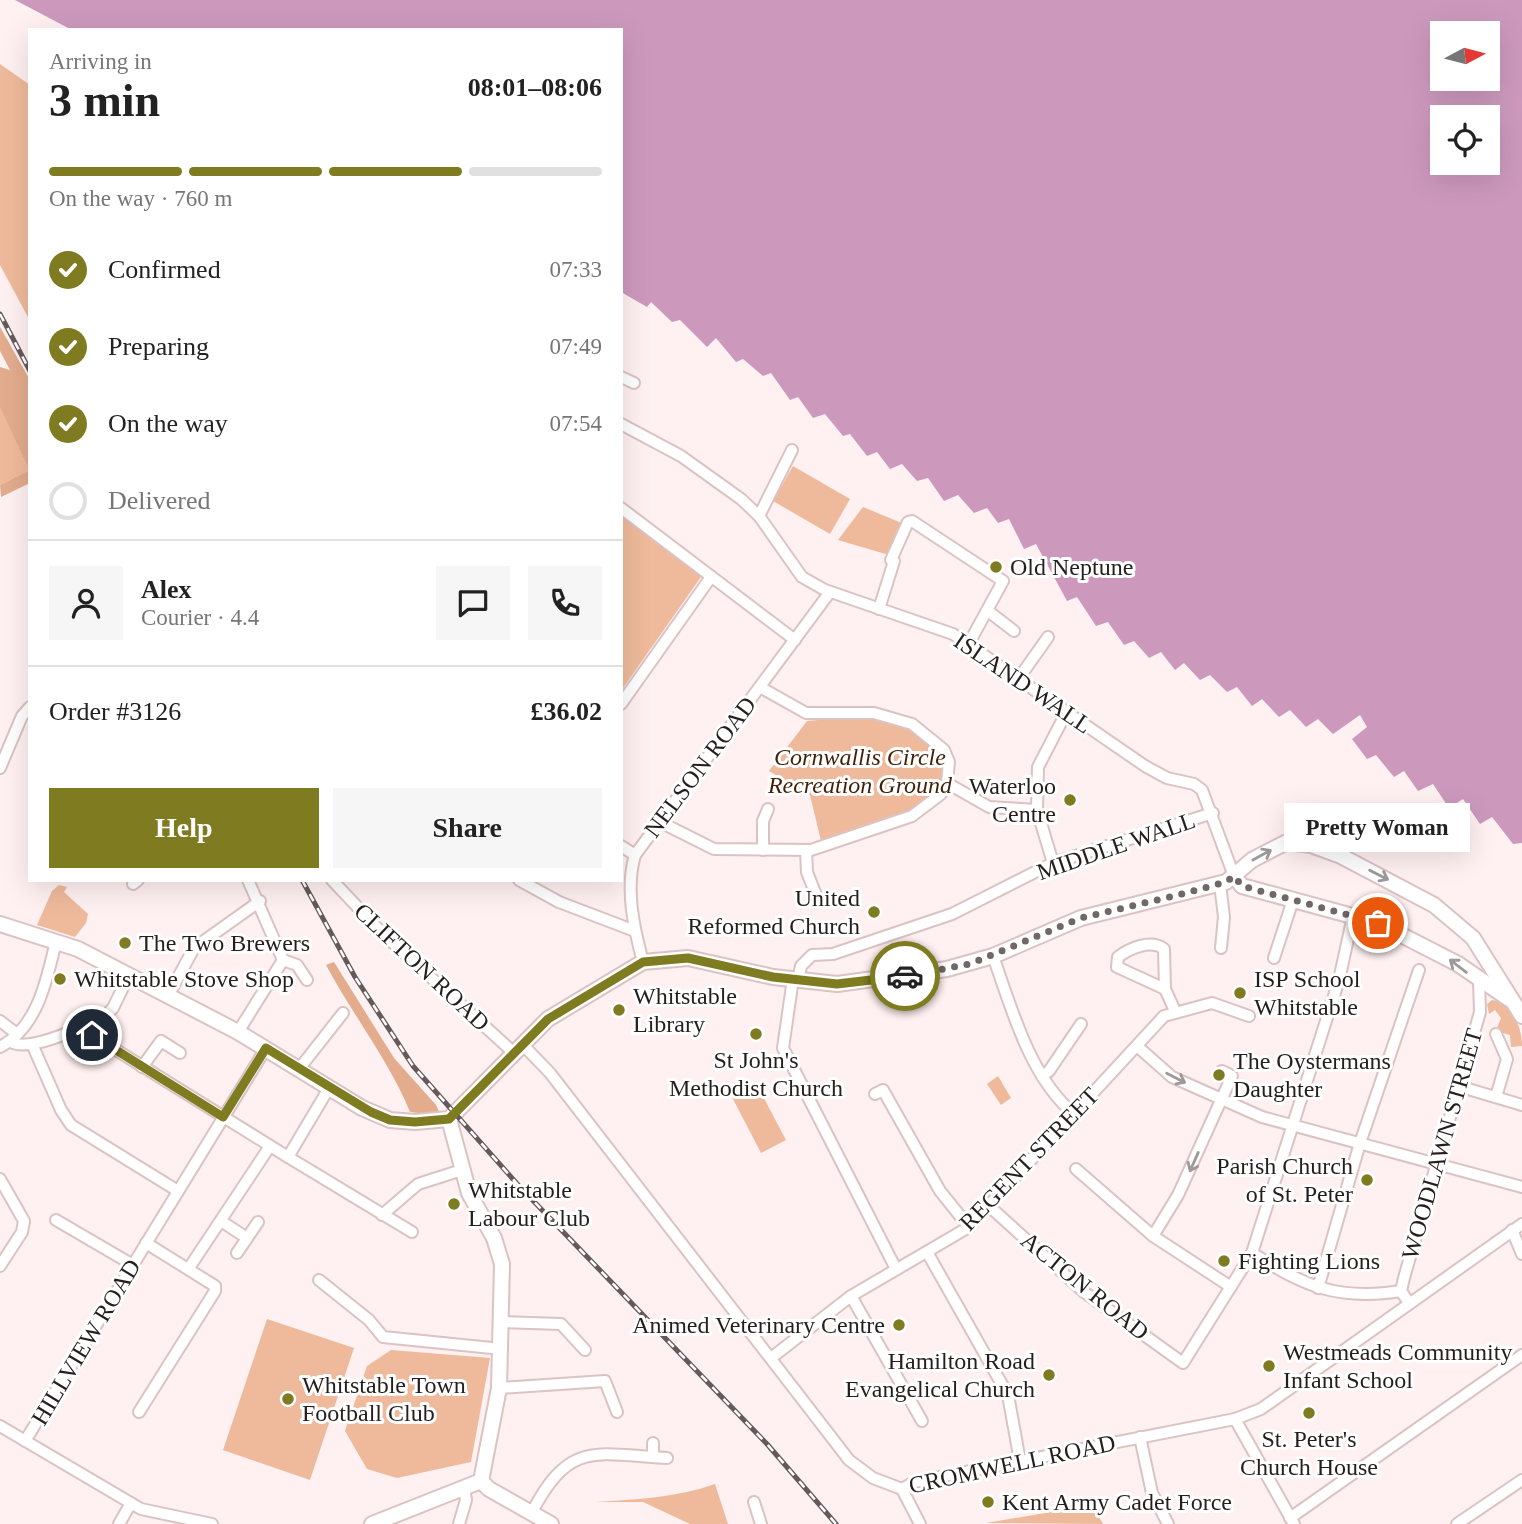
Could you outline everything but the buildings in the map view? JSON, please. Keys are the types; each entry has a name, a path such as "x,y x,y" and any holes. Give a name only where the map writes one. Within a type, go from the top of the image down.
{"main road":[{"path":"0,924 55,941 169,994 266,1048 362,1108 390,1120 415,1122 449,1119 532,1034 564,1007 643,962 688,958 795,980 853,983 947,969 993,956 1081,918 1220,884 1252,860 1293,841 1340,856 1434,905 1468,931 1487,980"},
{"path":"1234,876 1242,886 1378,923 1487,980 1518,1010"},
{"path":"449,1119 468,1193 499,1249 503,1322 499,1388 481,1481"},
{"path":"372,1524 481,1481"},
{"path":"481,1481 489,1489 551,1524"}],"street":[{"path":"623,378 634,383"},
{"name":"ISLAND WALL","path":"623,425 681,456 721,484 759,516 802,577 830,592 948,632 1161,775 1199,787 1213,813 1234,876"},
{"path":"759,516 792,450"},
{"path":"623,510 795,640"},
{"path":"878,609 894,561 891,560 908,522 912,521 1003,581 968,645"},
{"path":"623,701 711,577"},
{"name":"NELSON ROAD","path":"643,962 635,930 631,884 635,855 830,592"},
{"path":"988,611 1014,631"},
{"path":"1019,678 1048,637"},
{"path":"660,822 714,849 806,850 912,816 941,794 947,783 949,762 944,750 912,724 874,713 806,713 760,687"},
{"path":"0,768 22,716 28,709"},
{"path":"1053,863 1037,810 1038,767 1066,713"},
{"path":"947,783 989,807 1037,810"},
{"path":"763,850 763,821 768,809"},
{"name":"MIDDLE WALL","path":"795,980 801,967 812,955 834,954 952,914 1053,863 1213,813"},
{"path":"623,847 635,855"},
{"path":"806,850 807,872 816,895"},
{"path":"249,882 260,901 283,960 297,965 306,980"},
{"name":"CLIFTON ROAD","path":"334,882 381,932 519,1049"},
{"path":"523,882 559,902 635,930"},
{"path":"1220,884 1224,917 1221,948"},
{"path":"1274,958 1293,900"},
{"path":"169,994 194,948 260,901"},
{"path":"1076,1169 1153,1236 1231,1287 1252,1253 1339,980 1353,916"},
{"path":"9,1041 44,992 55,941"},
{"path":"1165,989 1117,967 1118,957 1129,949 1160,945 1164,949 1165,989 1175,1011"},
{"path":"993,956 1042,1076 1054,1094 1074,1114"},
{"path":"238,1032 283,960"},
{"path":"1318,1288 1360,1143 1419,970"},
{"path":"0,1021 9,1041 18,1046 86,1026 104,1017 113,1008 129,975"},
{"path":"795,980 783,1048 896,1269"},
{"name":"WOODLAWN STREET","path":"1409,1303 1401,1292 1487,980"},
{"name":"REGENT STREET","path":"771,1358 851,1296 969,1227 1164,1016 1212,1003 1249,1016"},
{"path":"299,1069 343,1013"},
{"path":"1042,1076 1049,1071 1081,1024"},
{"path":"86,1026 92,1035 142,1067 412,1232"},
{"path":"1496,1034 1507,1059 1496,1097"},
{"path":"142,1067 161,1041 180,1053"},
{"path":"32,1044 61,1110 71,1125 178,1191"},
{"path":"1138,1046 1167,1074 1222,1100 1293,1127 1522,1187"},
{"name":"HILLVIEW ROAD","path":"25,1441 266,1048"},
{"name":"CROMWELL ROAD","path":"519,1049 550,1073 849,1460 873,1478 902,1489 914,1482 1235,1419 1275,1401 1517,1227"},
{"path":"1153,1236 1178,1195 1222,1100 1232,1076 1222,1071"},
{"path":"1458,1086 1522,1105"},
{"path":"288,1157 329,1088"},
{"path":"875,1094 883,1090 940,1191 969,1227"},
{"path":"189,1268 270,1146"},
{"path":"382,1215 418,1184 462,1170"},
{"path":"1093,1185 1102,1175"},
{"path":"0,1179 24,1221 22,1232 0,1266"},
{"name":"ACTON ROAD","path":"989,1206 1084,1293 1183,1363 1231,1287"},
{"path":"56,1220 133,1265"},
{"path":"221,1221 247,1238"},
{"path":"237,1254 258,1222"},
{"path":"1517,1227 1522,1254"},
{"path":"139,1412 215,1291 215,1286 146,1243"},
{"path":"927,1252 1008,1395 1020,1461"},
{"path":"1252,1253 1296,1281 1318,1288 1366,1294 1401,1292"},
{"path":"319,1280 369,1320 383,1337 502,1349"},
{"path":"851,1296 922,1420"},
{"path":"503,1322 561,1324 585,1350"},
{"path":"1235,1419 1292,1521 1522,1354"},
{"path":"499,1388 606,1381 617,1412"},
{"path":"0,1426 131,1503 155,1513 212,1524"},
{"path":"1140,1437 1152,1493 1168,1524"},
{"path":"653,1443 653,1457"},
{"path":"532,1513 551,1481 577,1458 597,1454 667,1458"},
{"path":"1457,1524 1522,1480"},
{"path":"459,1524 466,1500 464,1488"},
{"path":"902,1489 920,1524"},
{"path":"754,1502 763,1518"},
{"path":"119,1524 131,1503"}],"green space":[{"path":"0,64 28,84 28,317 0,265"},
{"path":"0,406 28,471 0,485"},
{"path":"793,466 850,499 830,534 773,501"},
{"path":"863,507 904,524 889,555 838,540"},
{"path":"623,516 703,574 623,688"},
{"name":"Cornwallis Circle Recreation Ground","path":"863,716 899,724 932,743 945,763 941,788 914,812 821,841 810,795 769,771 807,721"},
{"path":"59,885 67,887 64,892 88,914 86,923 75,937 37,925 52,891"},
{"path":"1492,1000 1505,1006 1514,1017 1522,1046 1511,1047 1510,1035 1499,1032 1497,1028 1501,1018 1495,1010 1489,1014 1487,1004"},
{"path":"998,1076 1011,1098 1001,1105 987,1084"},
{"path":"757,1085 786,1140 761,1153 732,1097"},
{"name":"Whitstable Town Football Club","path":"267,1319 354,1348 310,1480 223,1450"},
{"path":"391,1350 490,1358 471,1462 397,1478 367,1469 345,1431 367,1366"},
{"path":"715,1484 728,1524 690,1524 643,1502 596,1502 671,1495"},
{"path":"1092,1505 1103,1524 986,1523"}],"shaded area":[{"path":"15,0 1522,0 1522,843 1513,844 1492,817 1480,824 1463,799 1449,808 1433,784 1418,791 1404,771 1394,777 1376,755 1367,759 1352,739 1367,727 1360,715 1333,734 1318,719 1306,727 1290,710 1279,717 1262,699 1252,706 1237,687 1227,692 1210,675 1200,680 1184,663 1175,670 1161,652 1149,658 1134,641 1124,645 1108,622 1096,626 1077,597 1067,601 1036,544 1024,549 1009,519 998,523 987,508 974,513 958,495 944,501 928,478 917,481 902,464 890,469 877,452 867,456 850,434 843,436 825,414 813,418 798,397 790,400 771,373 763,376 743,359 736,362 716,338 707,347 680,320 672,322 651,302 647,307 623,293 623,28 68,28"},
{"path":"0,327 28,376 28,468 0,407 0,367 10,370 0,351"},
{"path":"28,471 28,484 1,497 0,485"},
{"path":"334,962 394,1058 436,1105 441,1116 410,1112 392,1075 326,965"}],"railway":[{"path":"0,314 28,367"},
{"path":"303,882 355,977 413,1066 519,1186 767,1444 836,1524"}],"way so far":[{"path":"905,976 970,964 1081,918 1226,882 1234,876 1242,886 1378,923"}],"place":[{"name":"Old Neptune","path":"996,567"},
{"name":"Waterloo Centre","path":"1070,800"},
{"name":"United Reformed Church","path":"874,912"},
{"name":"Pretty Woman","path":"1378,923"},
{"name":"The Two Brewers","path":"125,943"},
{"name":"Whitstable Stove Shop","path":"60,979"},
{"name":"ISP School Whitstable","path":"1240,993"},
{"name":"Whitstable Library","path":"619,1010"},
{"name":"St John's Methodist Church","path":"756,1034"},
{"name":"The Oystermans Daughter","path":"1219,1075"},
{"name":"Parish Church of St. Peter","path":"1367,1180"},
{"name":"Whitstable Labour Club","path":"454,1204"},
{"name":"Fighting Lions","path":"1224,1261"},
{"name":"Animed Veterinary Centre","path":"899,1325"},
{"name":"Westmeads Community Infant School","path":"1269,1366"},
{"name":"Hamilton Road Evangelical Church","path":"1049,1375"},
{"name":"Whitstable Town Football Club","path":"288,1399"},
{"name":"St. Peter's Church House","path":"1309,1413"},
{"name":"Kent Army Cadet Force","path":"988,1502"}],"route":[{"path":"92,1035 223,1117 266,1048 362,1108 390,1120 444,1121 463,1107 513,1052 524,1046 548,1019 643,962 660,958 688,958 773,977 837,984 905,976"}]}
